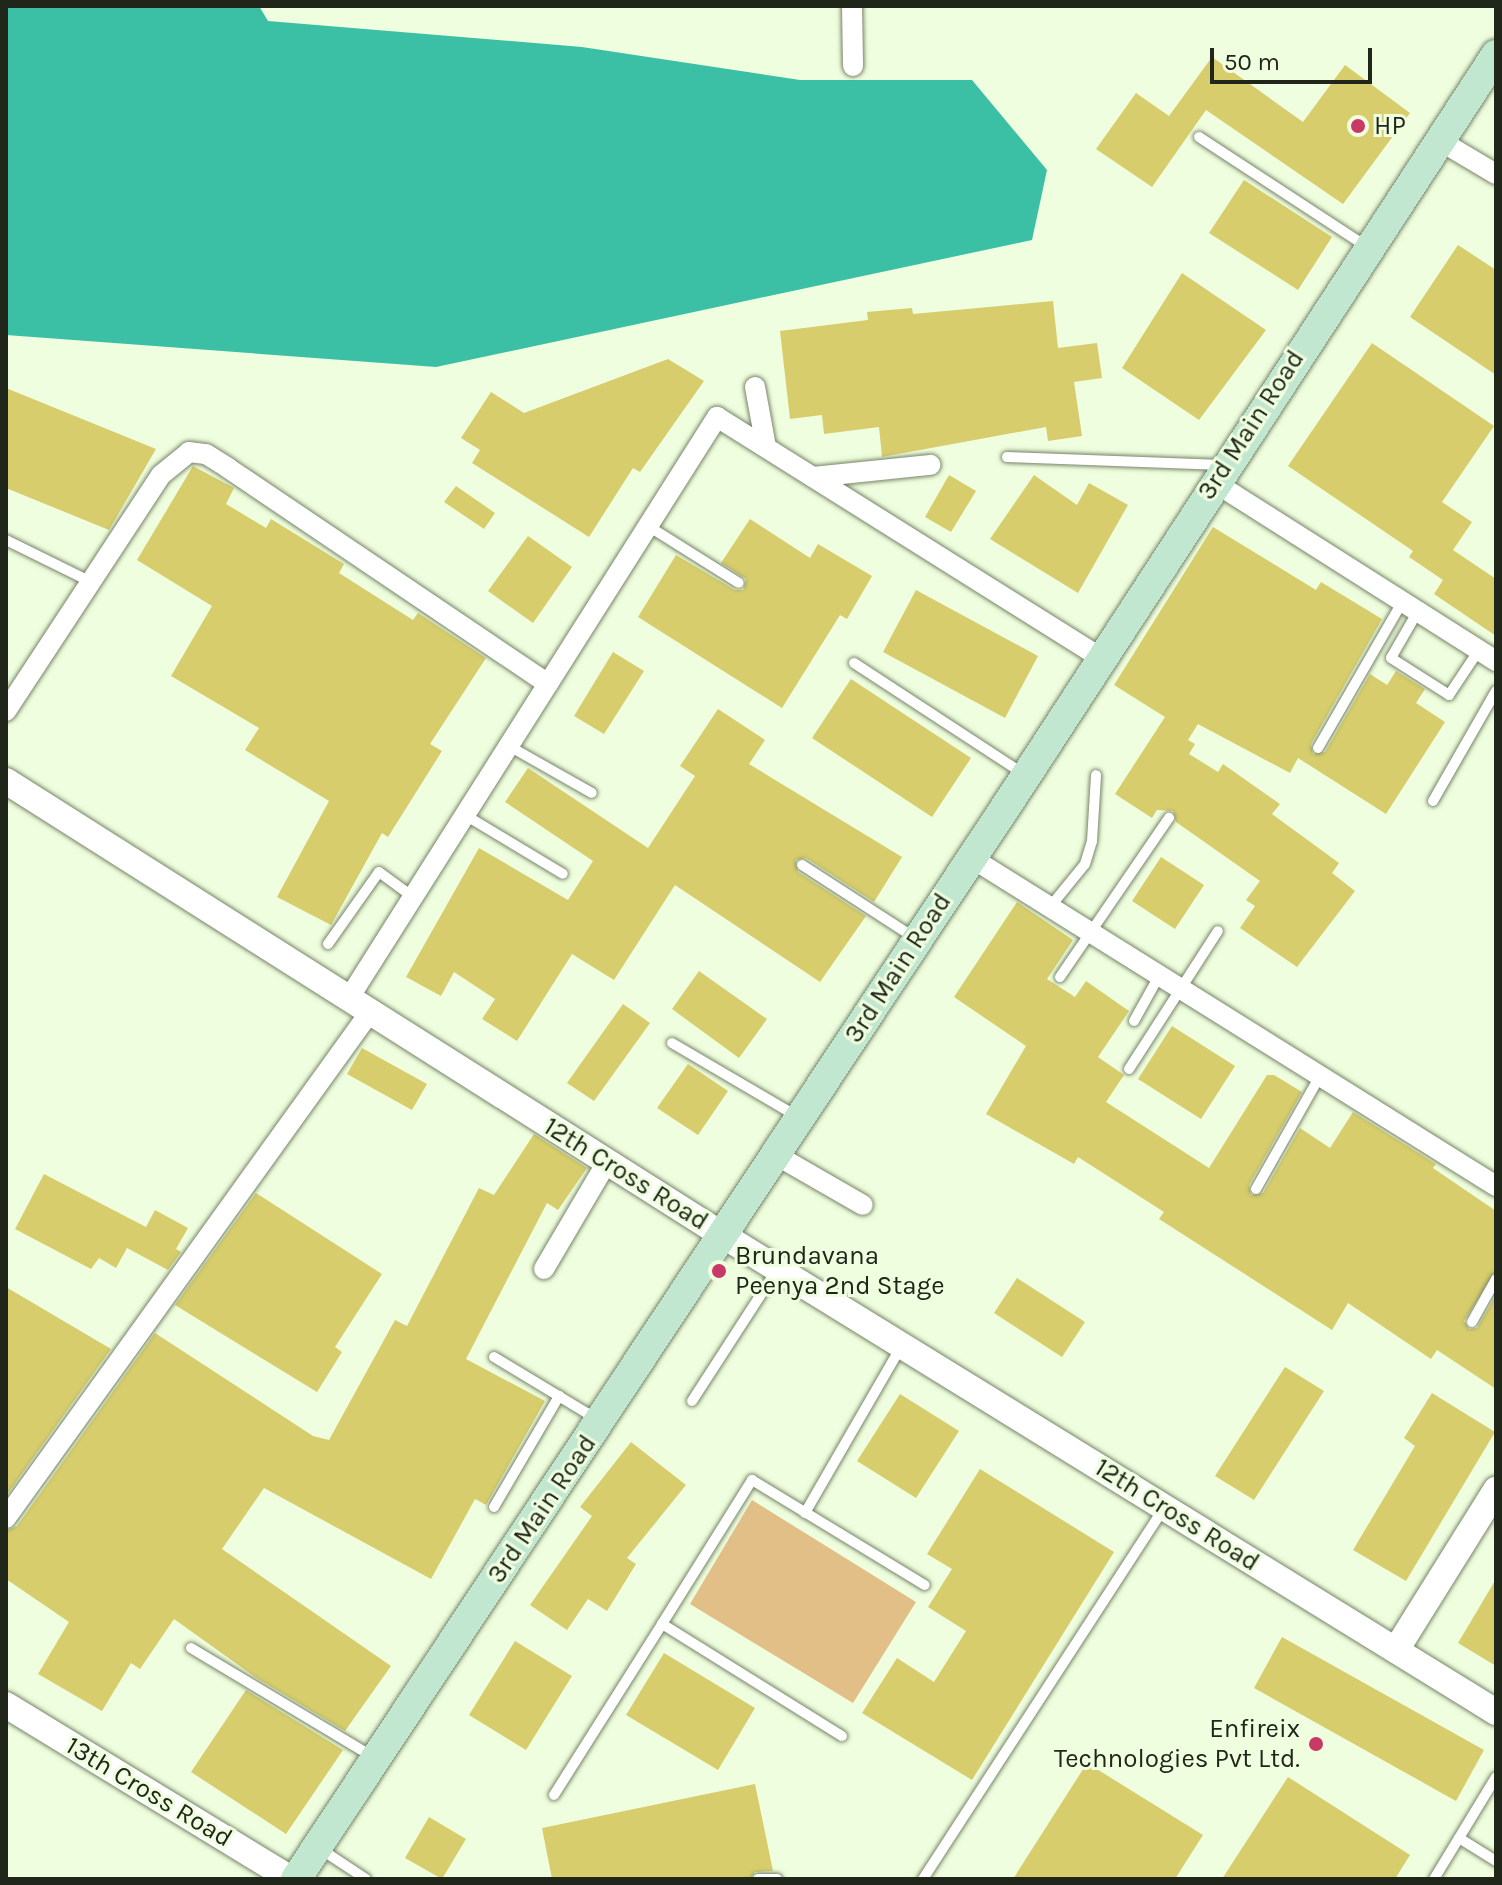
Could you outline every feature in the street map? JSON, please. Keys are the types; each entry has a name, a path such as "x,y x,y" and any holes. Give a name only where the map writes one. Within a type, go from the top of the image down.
{"main road":[{"name":"3rd Main Road","path":"294,1879 724,1236 916,939 1026,776 1437,139 1496,55"}],"street":[{"path":"852,6 853,66"},
{"path":"1437,139 1496,174"},
{"path":"755,387 766,447"},
{"path":"6,1518 360,1005 413,897 717,417 1100,657"},
{"path":"6,711 173,460 189,452 206,454 548,684"},
{"path":"813,477 930,465"},
{"path":"1219,473 1410,606 1488,656"},
{"name":"12th Cross Road","path":"6,781 724,1236 1496,1712"},
{"path":"970,857 1496,1186"},
{"path":"776,1155 863,1205"},
{"path":"544,1269 607,1162"},
{"path":"1396,1650 1496,1490"},
{"name":"13th Cross Road","path":"6,1705 294,1879"}],"lane":[{"path":"1199,137 1367,247"},
{"path":"1007,457 1219,473"},
{"path":"648,526 739,583"},
{"path":"6,540 91,582"},
{"path":"1410,606 1391,658 1414,673 1449,695 1488,656"},
{"path":"1318,748 1410,606"},
{"path":"854,663 1026,776"},
{"path":"1433,801 1496,691"},
{"path":"509,746 592,793"},
{"path":"1050,907 1085,864 1092,841 1096,775"},
{"path":"465,815 563,874"},
{"path":"1060,977 1169,818"},
{"path":"802,865 916,939"},
{"path":"328,944 379,872 413,897"},
{"path":"1129,1069 1218,931"},
{"path":"1134,1021 1159,976"},
{"path":"672,1043 800,1118"},
{"path":"1256,1189 1320,1076"},
{"path":"692,1401 777,1269"},
{"path":"1472,1322 1496,1279"},
{"path":"805,1513 902,1345"},
{"path":"494,1357 600,1421"},
{"path":"494,1507 559,1396"},
{"path":"554,1795 752,1480 925,1585"},
{"path":"923,1879 1164,1507"},
{"path":"662,1624 842,1736"},
{"path":"191,1648 376,1759"},
{"path":"1434,1879 1496,1777"},
{"path":"1459,1838 1496,1861"},
{"path":"318,1847 366,1879"},
{"path":"758,1879 777,1879"}],"shaded area":[{"path":"752,1500 916,1602 853,1703 690,1604"}],"water":[{"path":"6,6 259,6 268,21 582,47 800,80 972,80 1047,170 1032,240 436,367 6,335"}],"building":[{"path":"1212,57 1303,122 1345,65 1410,113 1343,204 1206,110 1152,187 1096,149 1136,93 1169,116"},
{"path":"1244,180 1332,237 1298,290 1209,233"},
{"path":"1458,245 1496,270 1496,375 1410,317"},
{"path":"1182,273 1266,330 1199,420 1122,368"},
{"path":"1053,301 1058,348 1097,343 1102,378 1074,382 1082,436 1048,441 1046,427 882,457 879,427 824,434 822,415 790,419 780,331 868,320 867,312 912,308 913,314"},
{"path":"1372,343 1494,426 1442,502 1472,522 1453,550 1496,579 1496,636 1434,594 1443,580 1409,557 1413,551 1288,466"},
{"path":"668,359 704,381 640,472 633,468 589,537 472,463 480,450 461,438 491,392 524,413"},
{"path":"6,388 156,449 109,530 6,488"},
{"path":"193,466 234,488 226,504 266,528 271,519 344,564 339,573 413,620 418,613 486,658 430,744 442,751 388,837 382,833 331,925 277,897 329,801 245,750 259,728 171,676 212,606 137,560"},
{"path":"949,475 976,491 951,532 925,517"},
{"path":"1034,475 1077,505 1089,483 1128,505 1078,593 990,539"},
{"path":"456,486 495,513 484,529 444,502"},
{"path":"750,519 810,558 818,544 872,576 847,619 840,615 782,708 638,617 676,555 735,590 743,590 746,579 721,563"},
{"path":"1213,527 1316,590 1321,582 1382,619 1311,744 1313,754 1325,752 1370,674 1387,685 1396,671 1425,689 1416,703 1445,722 1386,814 1298,758 1290,773 1198,724 1188,740 1195,744 1189,754 1218,772 1223,764 1280,804 1272,814 1339,863 1332,873 1355,891 1297,967 1240,928 1255,906 1246,900 1260,881 1176,822 1173,811 1157,810 1152,818 1115,794 1165,717 1114,685"},
{"path":"528,536 572,567 533,623 488,591"},
{"path":"916,590 1038,656 1005,718 883,652"},
{"path":"613,652 644,671 604,734 574,716"},
{"path":"851,679 971,758 932,817 812,738"},
{"path":"718,709 765,740 749,764 902,857 874,902 806,858 796,860 798,872 866,916 820,982 675,885 614,980 572,954 517,1041 482,1019 495,999 454,972 441,996 406,977 479,848 568,900 593,861 505,802 528,768 648,848 695,776 680,766"},
{"path":"1161,857 1204,885 1175,929 1132,901"},
{"path":"1017,902 1073,940 1047,979 1075,997 1086,981 1129,1011 1098,1057 1124,1075 1106,1102 1209,1168 1267,1075 1274,1075 1302,1092 1249,1185 1251,1195 1263,1193 1300,1128 1330,1148 1353,1112 1436,1164 1433,1168 1496,1211 1496,1271 1464,1321 1469,1329 1477,1328 1496,1295 1496,1389 1437,1350 1431,1359 1348,1303 1332,1330 1159,1219 1164,1212 1078,1157 1074,1164 986,1114 1026,1046 954,997"},
{"path":"699,971 767,1019 739,1058 672,1009"},
{"path":"623,1004 650,1023 594,1101 567,1083"},
{"path":"1172,1026 1235,1066 1201,1119 1138,1079"},
{"path":"362,1048 427,1084 412,1110 347,1074"},
{"path":"688,1064 728,1091 698,1135 657,1108"},
{"path":"534,1134 587,1168 558,1210 547,1203 466,1359 545,1401 486,1505 475,1499 431,1579 264,1488 222,1549 391,1666 345,1731 255,1677 174,1619 140,1669 131,1663 102,1711 38,1674 69,1622 6,1579 6,1531 17,1526 155,1333 313,1436 329,1440 395,1320 407,1326 479,1188 494,1195"},
{"path":"44,1174 146,1227 155,1210 188,1228 176,1249 181,1252 168,1270 127,1248 116,1268 99,1258 91,1269 15,1229"},
{"path":"256,1193 382,1274 335,1347 342,1352 317,1392 175,1305"},
{"path":"1017,1278 1085,1322 1062,1357 994,1313"},
{"path":"6,1287 111,1349 6,1496"},
{"path":"1285,1367 1324,1391 1254,1500 1215,1476"},
{"path":"1432,1393 1495,1432 1406,1581 1353,1550 1415,1446 1404,1438"},
{"path":"900,1394 959,1431 916,1498 857,1461"},
{"path":"631,1442 686,1485 627,1558 636,1564 607,1611 588,1599 567,1630 530,1605 592,1516 580,1507"},
{"path":"980,1469 1114,1552 972,1780 862,1713 897,1658 934,1682 966,1631 928,1607 952,1569 927,1554"},
{"path":"1496,1579 1496,1666 1458,1643"},
{"path":"1282,1637 1484,1750 1456,1801 1254,1688"},
{"path":"515,1641 572,1676 526,1750 469,1715"},
{"path":"664,1653 755,1708 718,1770 626,1715"},
{"path":"246,1690 343,1750 286,1834 191,1772"},
{"path":"1087,1763 1203,1835 1175,1879 1013,1879"},
{"path":"1288,1777 1410,1855 1395,1879 1222,1879"},
{"path":"755,1784 773,1871 755,1872 750,1879 552,1879 542,1828"},
{"path":"429,1817 466,1839 442,1879 405,1858"}],"place":[{"name":"HP","path":"1358,126"},
{"name":"Brundavana Peenya 2nd Stage","path":"719,1271"},
{"name":"Enfireix Technologies Pvt Ltd.","path":"1316,1744"}]}
